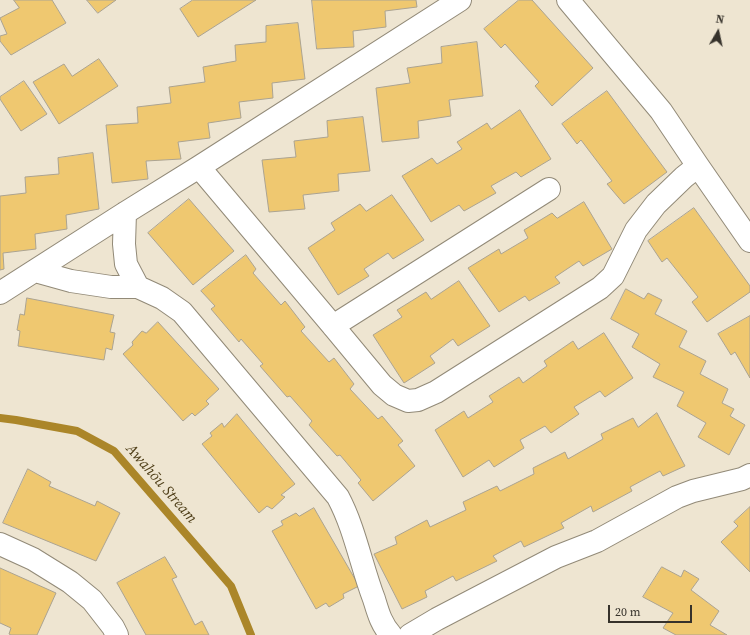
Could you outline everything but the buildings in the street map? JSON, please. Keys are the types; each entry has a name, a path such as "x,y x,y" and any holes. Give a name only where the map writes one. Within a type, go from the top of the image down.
{"street":[{"path":"0,293 460,0"},
{"path":"568,0 661,111 750,241"},
{"path":"199,167 382,385 394,395 408,401 418,400 436,392 600,288 613,276 636,230 656,204 684,177 698,166"},
{"path":"334,326 549,189"},
{"path":"125,212 124,244 126,264 138,287"},
{"path":"35,271 71,281 111,287 138,287 162,298 182,312 338,497 350,523 367,580 384,627 390,635"},
{"path":"410,635 437,619 556,557 597,541 677,497 693,491 742,479 750,475"},
{"path":"0,544 33,558 70,582 92,600 113,627 117,635"}],"waterway":[{"name":"Awahōu Stream","path":"0,418 77,431 114,451 231,586 251,635"}]}
